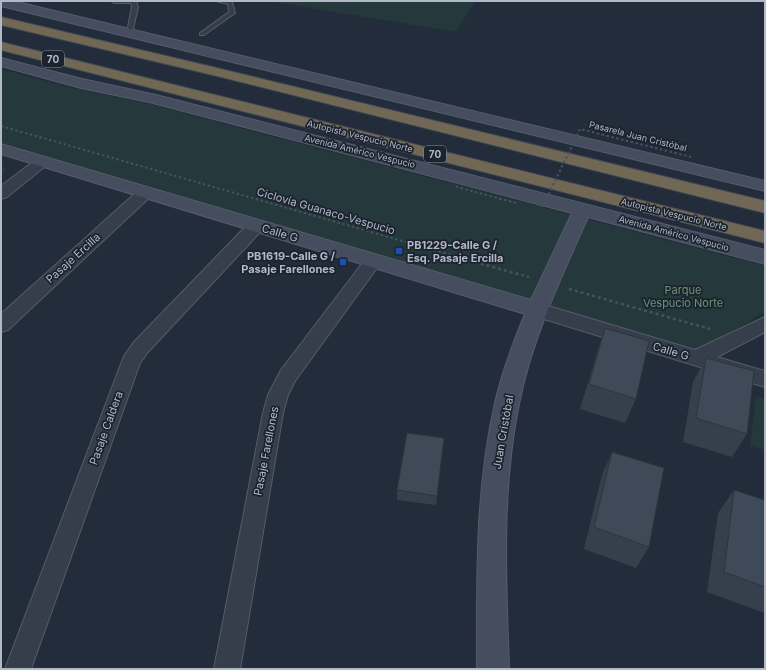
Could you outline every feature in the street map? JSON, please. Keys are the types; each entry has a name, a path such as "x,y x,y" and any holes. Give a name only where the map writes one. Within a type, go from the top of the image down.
{"highway":[{"path":"1,13 77,38"},
{"name":"70","path":"1,21 77,38 765,206"},
{"name":"Autopista Vespucio Norte","path":"1,46 765,237"}],"main road":[{"path":"1,2 765,186"},
{"name":"Avenida Américo Vespucio","path":"1,62 81,83 151,98 583,208 765,257"},
{"name":"Calle G","path":"1,149 538,310"},
{"name":"Juan Cristóbal","path":"493,669 494,504 499,448 507,403 518,362 538,310 583,208"}],"street":[{"path":"1,194 43,161"},
{"name":"Pasaje Ercilla","path":"1,325 146,192"},
{"name":"Pasaje Caldera","path":"18,669 131,361 141,347 256,226"},
{"name":"Pasaje Farellones","path":"227,669 278,395 288,376 373,261"},
{"name":"Calle G","path":"538,310 765,379"},
{"name":"Calle G","path":"697,358 762,327"}],"lane":[{"path":"114,1 132,1 134,7 130,32"},
{"path":"202,34 232,12 230,3 219,1"}],"path":[{"name":"Ciclovía Guanaco-Vespucio","path":"1,126 739,337"},
{"name":"Pasarela Juan Cristóbal","path":"516,203 457,187 460,183 543,206 580,129 691,157"}],"green space":[{"path":"268,1 475,1 456,32"},
{"name":"Parque Vespucio Norte","path":"1,69 73,88 142,102 765,266 765,312 696,353 1,143"},
{"path":"756,396 765,399 765,450 750,446"}],"building":[{"path":"605,328 649,341 636,399 589,384"},
{"path":"706,358 754,371 747,434 696,418"},
{"path":"407,433 444,438 437,496 397,490"},
{"path":"612,452 664,468 649,547 594,527"},
{"path":"734,490 765,500 765,587 724,572"}],"place":[{"name":"PB1229-Calle G / Esq. Pasaje Ercilla","path":"399,251"},
{"name":"PB1619-Calle G / Pasaje Farellones","path":"343,262"}]}
